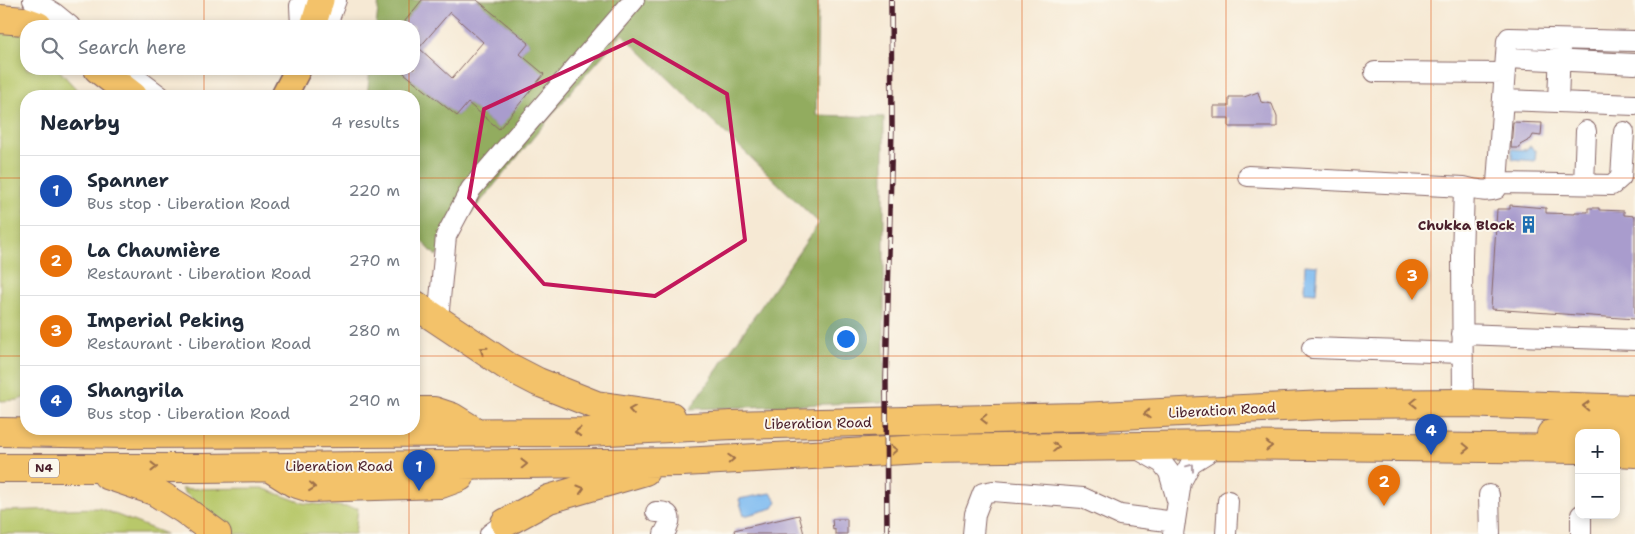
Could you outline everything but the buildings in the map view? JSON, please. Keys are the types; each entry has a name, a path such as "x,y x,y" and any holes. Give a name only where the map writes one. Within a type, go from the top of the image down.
{"highway":[{"path":"0,18 20,20"},
{"path":"106,75 125,90"},
{"path":"420,308 506,366 538,382 596,405 732,425"},
{"name":"Liberation Road","path":"420,432 587,432 732,425 1080,417 1344,404 1463,403 1635,409"},
{"path":"420,411 434,411 452,417 476,432"},
{"path":"0,426 20,418"},
{"name":"Liberation Road","path":"0,432 20,432"},
{"path":"1502,448 1513,441 1564,432 1635,432"},
{"path":"500,530 549,499 612,480 683,462 924,449 1220,445 1575,449"},
{"path":"1620,452 1635,453"},
{"name":"Liberation Road","path":"88,468 269,467 294,483 310,488 441,484 457,479 476,465 683,462"},
{"name":"N4","path":"0,468 88,468"},
{"path":"88,468 154,490 183,509 211,532"}],"main road":[{"path":"316,20 321,0"},
{"path":"287,90 295,75"}],"street":[{"path":"33,0 63,20"},
{"path":"301,20 300,6 306,0"},
{"path":"324,20 330,16 336,0"},
{"path":"438,320 446,236 471,189 634,0"},
{"path":"1248,176 1493,190 1496,188 1497,183 1507,41 1511,36 1635,41"},
{"path":"1558,102 1560,38"},
{"path":"1374,72 1505,66 1560,61 1635,64"},
{"path":"132,75 152,90"},
{"path":"1503,100 1635,105"},
{"path":"1584,184 1586,131"},
{"path":"1497,183 1612,186 1621,177 1624,132"},
{"path":"1463,403 1462,257 1464,187"},
{"path":"1312,348 1635,340"},
{"path":"973,534 975,514 983,493 992,491 1083,498 1120,515 1174,528 1181,482 1191,464 1220,445"},
{"path":"1134,447 1162,463 1169,472 1177,501"},
{"path":"1489,495 1490,534"},
{"path":"1226,534 1228,501"},
{"path":"656,512 661,511 667,514 670,519 664,534"},
{"path":"1581,519 1581,534"}],"highlighted area":[{"path":"633,40 727,94 745,240 655,296 544,284 469,198 484,109"}],"green space":[{"path":"379,0 422,0 406,20 377,20"},
{"path":"477,0 818,0 816,115 884,117 884,402 690,409 819,223 622,34 574,88 436,256 420,239 420,90 368,90 369,75 406,75 457,116 468,103 498,128 520,54 529,43"},
{"path":"0,31 20,33 20,75 63,75 77,90 20,90 20,399 0,401"},
{"path":"262,488 303,503 358,508 355,534 231,534 181,489"},
{"path":"99,508 166,534 0,534 0,511"}],"water":[{"path":"1530,146 1533,150 1536,150 1535,161 1512,159 1512,149 1527,150"},
{"path":"1305,265 1318,266 1316,293 1304,292"},
{"path":"771,493 777,501 773,508 744,516 739,499"}],"railway":[{"path":"887,534 886,383 892,126 891,0"}],"place":[{"name":"Chukka Block","path":"1529,225"},
{"name":"Imperial Peking","path":"1412,300"},
{"name":"Shangrila","path":"1431,455"},
{"name":"Spanner","path":"419,491"},
{"name":"La Chaumière","path":"1384,506"}]}
